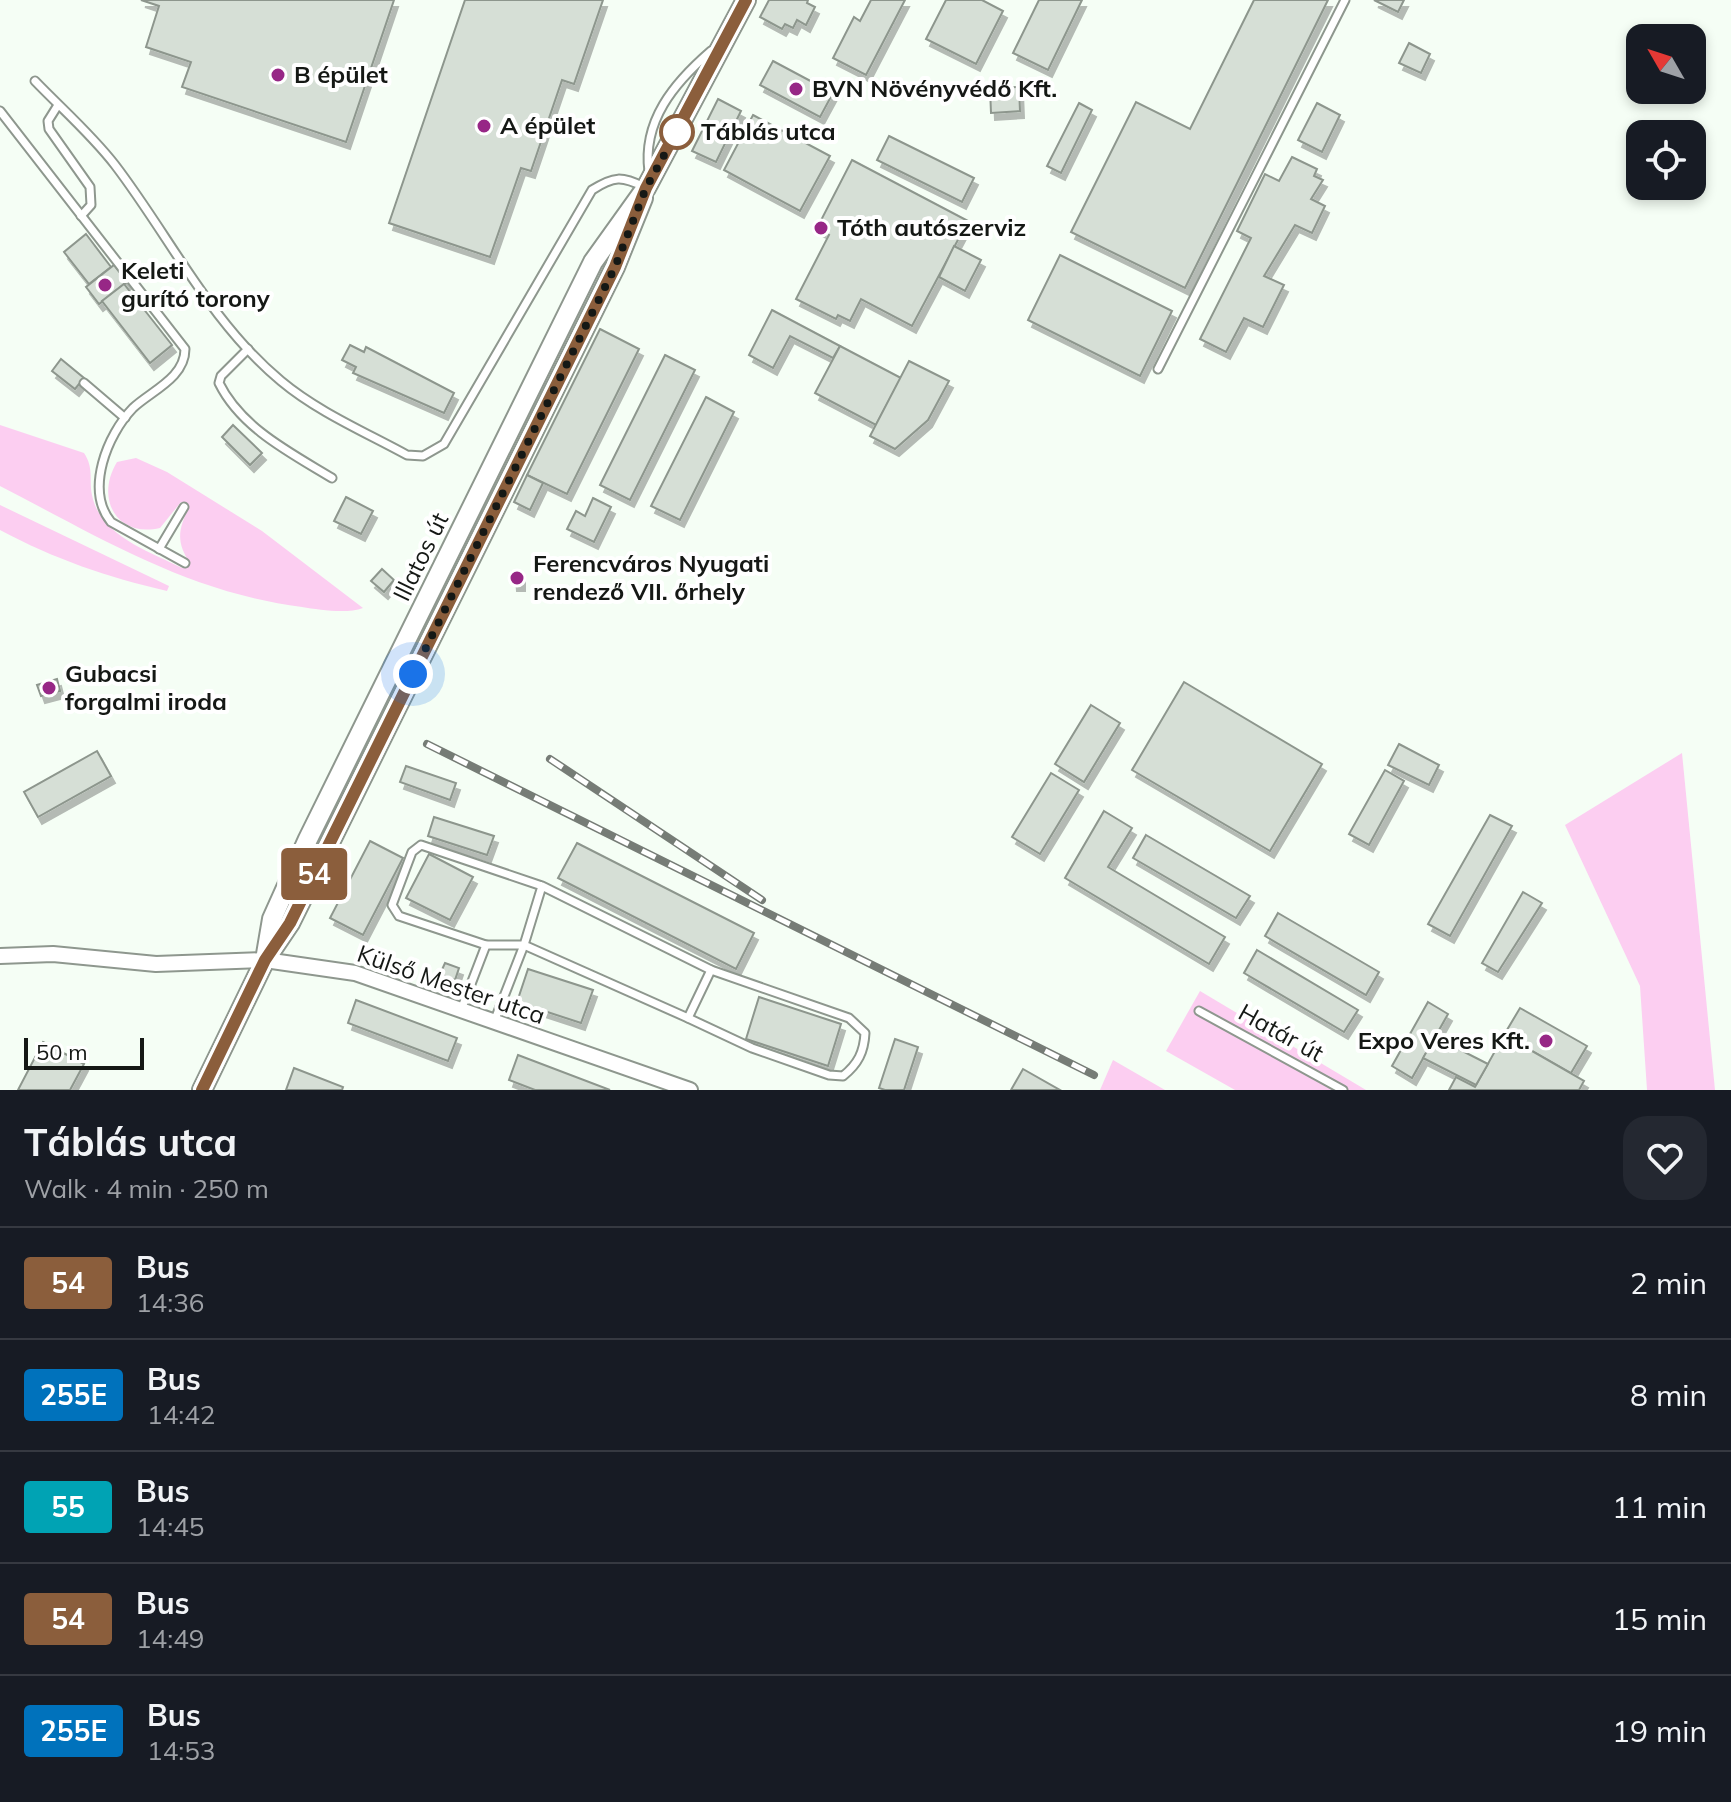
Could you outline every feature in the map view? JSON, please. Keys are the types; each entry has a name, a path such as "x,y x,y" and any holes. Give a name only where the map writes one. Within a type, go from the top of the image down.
{"street":[{"name":"Illatos út","path":"202,1090 265,960 290,923 601,296 632,229 648,184 746,0"},
{"name":"Külső Mester utca","path":"0,956 101,957 156,964 265,960 355,973 690,1090"}],"lane":[{"path":"1158,369 1345,0"},
{"path":"35,81 113,162 205,298 248,349 281,381 315,406 407,455 423,456 436,452 444,444 592,190 611,177 625,177 648,184"},
{"path":"58,105 48,121 49,129 90,187 91,205 81,216"},
{"path":"0,111 185,349 179,370 125,418 111,442 101,474 101,502 111,522 185,563"},
{"path":"248,349 221,376 219,383 225,396 271,441 332,478"},
{"path":"84,383 125,418"},
{"path":"159,549 184,507"},
{"path":"421,845 432,846 542,886 711,970 849,1018 865,1033 864,1047 855,1067 843,1076 829,1075 752,1048 524,945 486,945 399,916 392,905 412,852 421,845"},
{"path":"494,1022 524,945 542,886"},
{"path":"461,1010 486,945"},
{"path":"688,1018 711,970"},
{"name":"Határ út","path":"1199,1011 1343,1090"}],"shaded area":[{"path":"0,425 84,453 97,509 115,532 141,548 182,568 190,563 182,549 180,536 189,507 181,502 160,528 145,530 121,521 114,512 108,489 111,476 117,462 136,458 167,472 262,531 363,608 325,610 260,600 183,576 110,543 0,486"},
{"path":"0,505 169,586 167,591 81,566 0,530"},
{"path":"1682,753 1715,1090 1647,1090 1640,986 1565,825"},
{"path":"1200,991 1366,1090 1235,1090 1166,1051"},
{"path":"1113,1060 1165,1090 1100,1090"}],"building":[{"name":"B épület","path":"141,0 394,0 346,142 182,87 191,62 146,47 159,6"},
{"name":"A épület","path":"465,0 603,0 574,84 562,80 531,171 521,168 490,257 389,223"},
{"path":"769,0 808,0 807,3 815,7 806,25 797,20 793,28 785,24 782,29 760,17"},
{"path":"871,0 905,0 866,75 833,58 854,17 860,21"},
{"path":"946,0 982,0 1003,11 976,64 926,39"},
{"path":"1039,0 1082,0 1048,70 1013,53"},
{"path":"1254,0 1328,0 1185,288 1071,232 1136,102 1190,129"},
{"path":"1374,0 1404,0 1398,12"},
{"path":"1409,43 1430,54 1421,73 1399,63"},
{"name":"BVN Növényvédő Kft.","path":"773,61 833,93 820,117 760,85"},
{"path":"1019,87 1020,111 991,113 990,88"},
{"path":"718,99 741,111 716,162 692,151"},
{"path":"1079,103 1092,110 1061,173 1047,166"},
{"path":"1317,103 1340,115 1322,152 1298,140"},
{"path":"753,115 830,156 800,211 724,170"},
{"path":"889,136 974,178 962,202 877,160"},
{"path":"1292,157 1317,169 1314,176 1323,180 1311,199 1325,206 1312,233 1295,225 1264,276 1284,285 1263,327 1244,318 1226,352 1200,339 1251,238 1237,231 1265,174 1279,181"},
{"path":"852,160 968,221 912,326 861,299 850,321 838,315 836,319 796,299 829,235 817,228"},
{"path":"86,234 111,267 89,284 64,252"},
{"path":"954,246 981,260 965,291 939,277"},
{"path":"1060,255 1172,311 1140,376 1028,320"},
{"name":"Keleti gurító torony","path":"114,265 127,282 99,304 86,287"},
{"path":"124,284 172,345 150,363 102,301"},
{"path":"772,310 840,346 833,358 790,336 773,368 749,355"},
{"path":"600,329 639,349 567,494 527,475"},
{"path":"350,345 364,352 366,347 454,393 444,413 353,373 356,367 342,360"},
{"path":"840,346 901,378 876,425 815,393"},
{"path":"665,355 695,370 630,500 600,485"},
{"path":"61,359 84,378 75,389 52,371"},
{"path":"909,361 949,381 928,420 895,449 870,436"},
{"path":"706,397 734,412 680,520 651,506"},
{"path":"233,425 262,453 250,465 222,437"},
{"path":"527,475 543,483 530,510 514,502"},
{"path":"346,497 373,511 361,534 334,521"},
{"path":"593,498 611,507 594,542 567,529 576,511 585,516"},
{"path":"382,569 394,580 384,592 371,581"},
{"name":"Ferencváros Nyugati rendező VII. őrhely","path":"521,571 521,584 513,584 512,572"},
{"name":"Gubacsi forgalmi iroda","path":"57,679 60,691 41,696 37,685"},
{"path":"1184,682 1322,764 1270,851 1132,770"},
{"path":"1091,705 1120,723 1084,782 1055,764"},
{"path":"1399,744 1439,765 1429,785 1388,765"},
{"path":"97,751 111,776 38,817 24,792"},
{"path":"406,766 456,783 450,800 400,782"},
{"path":"1385,770 1404,781 1369,845 1349,834"},
{"path":"1051,773 1079,790 1040,854 1012,837"},
{"path":"1104,811 1132,828 1108,867 1225,937 1209,964 1065,878"},
{"path":"1490,815 1512,826 1450,936 1428,924"},
{"path":"434,817 494,836 487,855 428,836"},
{"path":"1146,835 1250,896 1236,918 1133,858"},
{"path":"370,841 403,858 363,935 330,918"},
{"path":"577,843 754,933 736,969 558,878"},
{"path":"429,854 473,877 450,920 406,898"},
{"path":"1523,892 1542,903 1498,972 1482,963"},
{"path":"1278,913 1379,972 1366,995 1265,936"},
{"path":"1257,950 1358,1010 1344,1032 1244,973"},
{"path":"445,963 459,968 455,980 440,974"},
{"path":"528,969 593,990 581,1023 517,1002"},
{"path":"759,997 841,1024 828,1066 746,1039"},
{"path":"356,1000 457,1038 448,1061 348,1023"},
{"path":"1428,1002 1448,1014 1412,1078 1392,1066"},
{"name":"Expo Veres Kft.","path":"1520,1008 1587,1046 1571,1073 1504,1035"},
{"path":"1504,1035 1584,1081 1579,1090 1449,1090 1456,1077 1475,1087"},
{"path":"1435,1037 1488,1064 1476,1085 1423,1058"},
{"path":"895,1039 918,1047 904,1090 885,1090 879,1088"},
{"path":"43,1042 84,1064 70,1090 18,1090"},
{"path":"518,1055 610,1090 535,1090 509,1080"},
{"path":"294,1068 343,1087 342,1090 286,1090"},
{"path":"1023,1069 1060,1090 1011,1090"}],"railway":[{"path":"427,744 1094,1075"},
{"path":"550,759 762,900"}],"bus line":[{"name":"54","path":"202,1090 265,960 290,923 615,267 646,188 746,0"}],"place":[{"name":"B épület","path":"278,75"},
{"name":"BVN Növényvédő Kft.","path":"796,89"},
{"name":"A épület","path":"484,126"},
{"name":"Táblás utca","path":"677,132"},
{"name":"Tóth autószerviz","path":"821,228"},
{"name":"Keleti gurító torony","path":"105,285"},
{"name":"Ferencváros Nyugati rendező VII. őrhely","path":"517,578"},
{"name":"Gubacsi forgalmi iroda","path":"49,688"},
{"name":"Expo Veres Kft.","path":"1546,1041"}],"route":[{"path":"413,674 615,267 646,188 677,132"}]}
